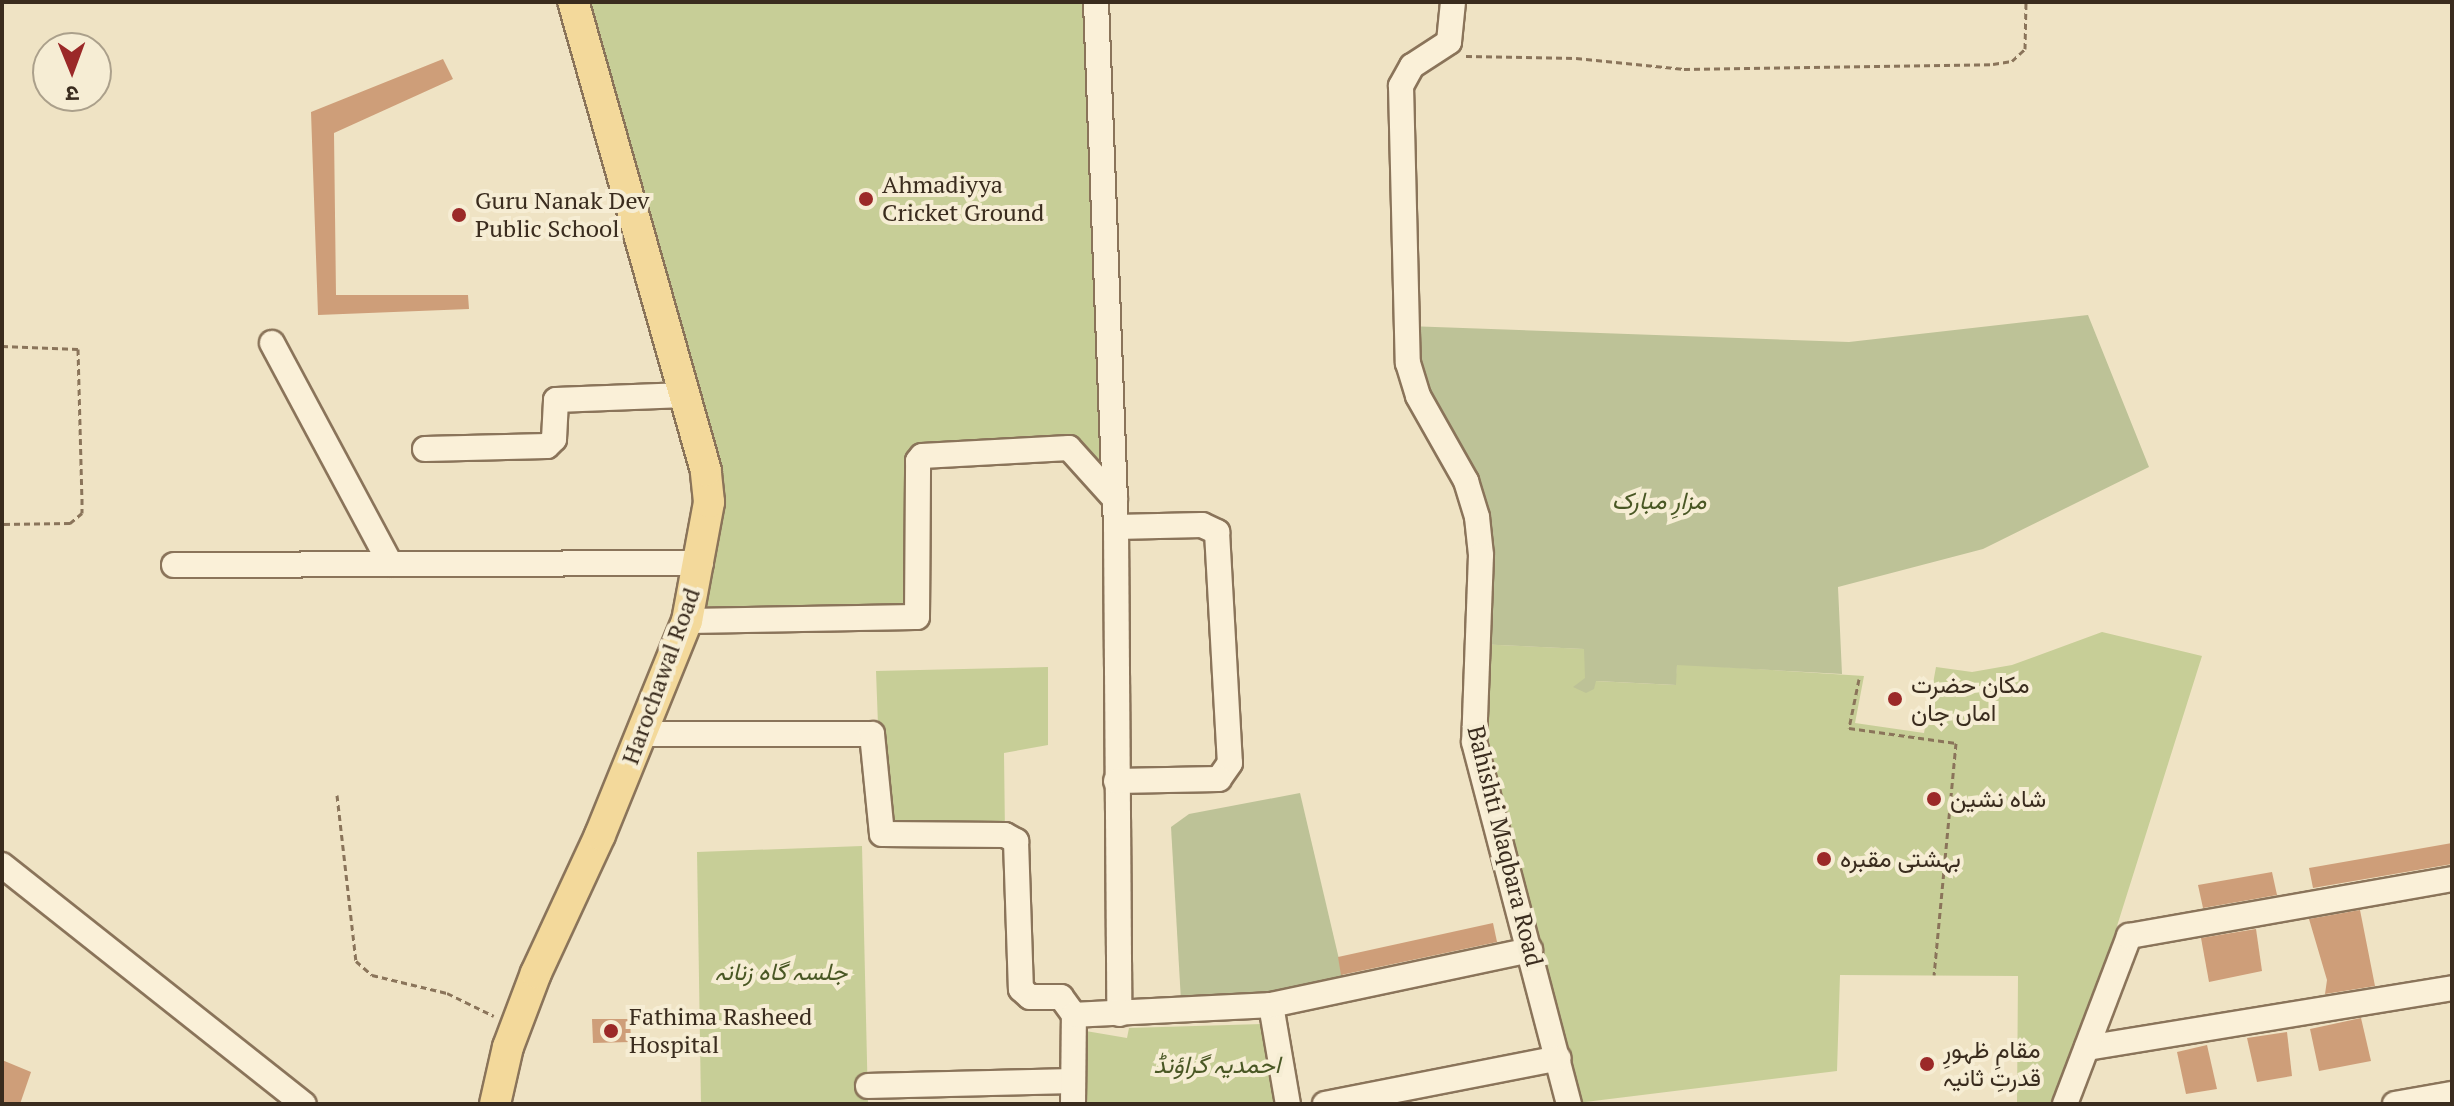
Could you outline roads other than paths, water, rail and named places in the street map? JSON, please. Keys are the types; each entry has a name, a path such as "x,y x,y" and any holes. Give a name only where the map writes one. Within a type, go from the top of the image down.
{"main road":[{"name":"Harochawal Road","path":"495,1104 515,1027 687,621 701,563 708,486 573,2"}],"street":[{"path":"1096,2 1116,527 1119,1014"},
{"name":"Bahishti Maqbara Road","path":"1453,2 1453,33 1442,51 1412,66 1401,86 1408,363 1414,388 1466,481 1477,517 1481,555 1474,742 1569,1104"},
{"path":"272,343 390,563"},
{"path":"425,449 547,446 554,439 556,400 685,395"},
{"path":"687,621 917,617 918,461 922,456 1069,448 1080,454 1115,499"},
{"path":"1116,527 1202,525 1217,532 1230,763 1219,779 1116,781"},
{"path":"174,565 701,563"},
{"path":"641,734 872,734 882,834 1005,835 1016,841 1021,989 1030,997 1061,997 1074,1015 1072,1092 868,1086"},
{"path":"2,865 304,1104"},
{"path":"2065,1104 2129,936 2452,879"},
{"path":"1074,1015 1271,1005 1530,950"},
{"path":"2087,1048 2452,988"},
{"path":"1271,1005 1288,1104"},
{"path":"1325,1104 1426,1094 1559,1058"},
{"path":"2395,1104 2452,1094"}],"place":[{"name":"Ahmadiyya Cricket Ground","path":"866,199"},
{"name":"Guru Nanak Dev Public School","path":"459,215"},
{"name":"مکان حضرت اماں جان","path":"1895,699"},
{"name":"شاہ نشین","path":"1934,799"},
{"name":"بہشتی مقبرہ","path":"1824,859"},
{"name":"Fathima Rasheed Hospital","path":"611,1031"},
{"name":"مقامِ ظہورِ قدرتِ ثانیہ","path":"1927,1064"}],"park label":[{"name":"مزارِ مبارک","path":"1659,501"},
{"name":"جلسہ گاہ زنانہ","path":"781,972"},
{"name":"احمدیہ گراؤنڈ","path":"1217,1065"}]}
